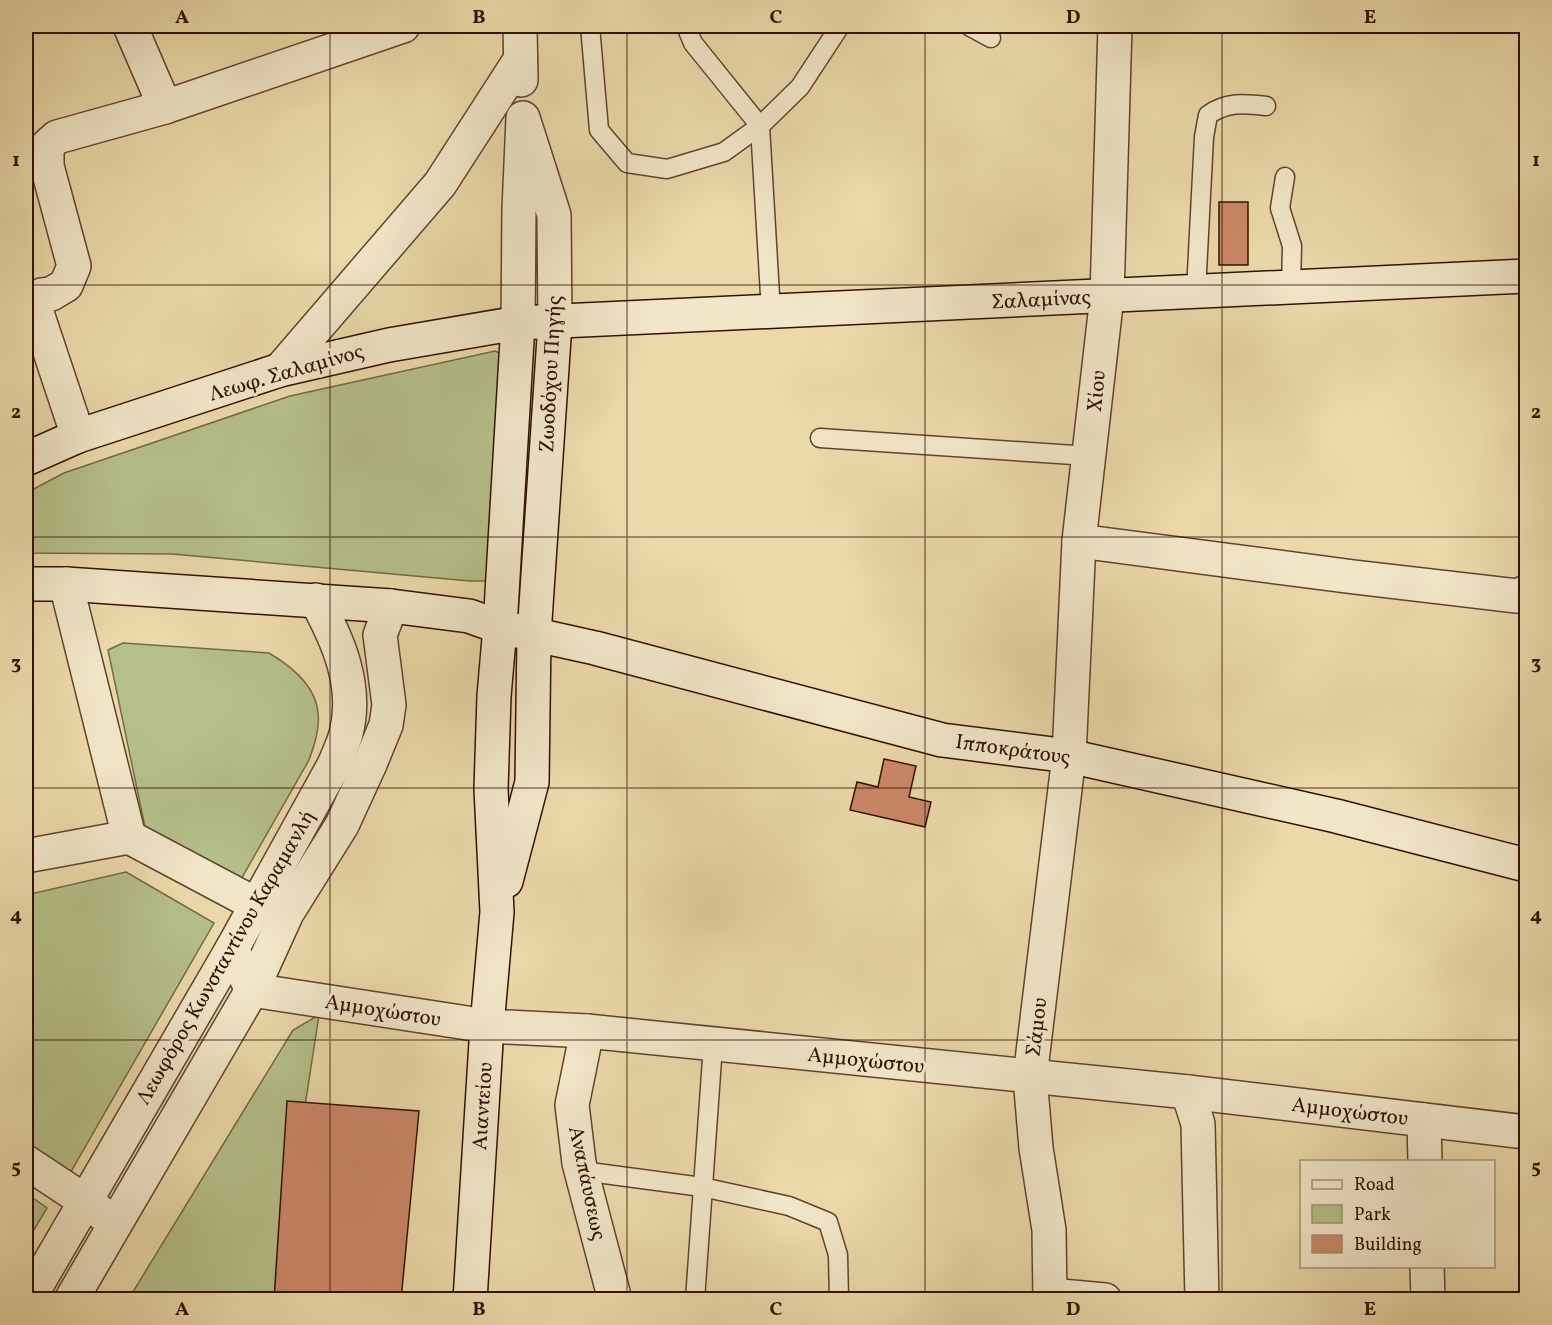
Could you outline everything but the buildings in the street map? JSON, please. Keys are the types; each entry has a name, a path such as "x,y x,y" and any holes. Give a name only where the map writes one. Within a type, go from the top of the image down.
{"street":[{"path":"130,26 165,106"},
{"path":"78,436 38,316 36,301 42,295 51,294 66,285 74,266 48,166 47,146 57,137 165,106 403,26"},
{"name":"Ζωοδόχου Πηγής","path":"500,627 518,323 523,118 520,26"},
{"name":"Χίου","path":"1069,756 1079,542 1107,296 1115,26"},
{"path":"280,370 440,184 520,60"},
{"name":"Ζωοδόχου Πηγής","path":"523,118 554,215 555,323 534,635"},
{"name":"Σαλαμίνας","path":"555,323 1527,276"},
{"name":"Λεωφ. Σαλαμίνος","path":"26,459 78,436 280,370 388,345 518,323 555,323"},
{"path":"1079,542 1517,596 1527,591"},
{"path":"26,584 66,584 392,606 469,616 500,627"},
{"path":"66,584 129,837"},
{"name":"Λεωφόρος Κωνσταντίνου Καραμανλή","path":"28,1299 232,949 334,765 346,734 350,699 344,659 316,600"},
{"name":"Λεωφόρος Κωνσταντίνου Καραμανλή","path":"70,1299 252,990 287,913 342,825 386,725 389,705 380,635 392,606"},
{"name":"Ιπποκράτους","path":"500,627 595,648 942,740 1069,756 1336,816 1527,865"},
{"name":"Αιαντείου","path":"470,1299 487,1026 497,912 491,789 494,696 500,627"},
{"name":"Αιαντείου","path":"497,912 532,782 534,635"},
{"name":"Σάμου","path":"1050,1297 1049,1230 1036,1148 1030,1077 1069,756"},
{"path":"26,856 129,837 257,904"},
{"path":"232,949 252,990"},
{"name":"Αμμοχώστου","path":"252,990 487,1026 587,1031 1188,1092 1527,1132"},
{"name":"Αναπάυσεως","path":"587,1031 572,1105 582,1171 615,1299"},
{"path":"1188,1092 1198,1124 1202,1299"},
{"path":"1424,1120 1425,1160"},
{"path":"26,1162 115,1223"},
{"path":"1427,1268 1428,1299"},
{"path":"1050,1297 1105,1299"}],"lane":[{"path":"590,26 599,130 627,163 667,169 724,152 760,126 800,87 840,26"},
{"path":"686,26 693,44 760,126 771,312"},
{"path":"969,26 991,38"},
{"path":"1196,291 1204,137 1208,115 1219,108 1236,103 1266,106"},
{"path":"1286,177 1280,208 1293,246 1291,286"},
{"path":"820,438 1089,456"},
{"path":"695,1299 713,1045"},
{"path":"582,1171 702,1187 789,1206 828,1222 838,1255 839,1299"}],"green space":[{"path":"495,351 507,356 491,581 172,554 26,553 26,493 64,473 290,396"},
{"path":"123,643 269,653 294,671 313,694 318,713 318,725 309,760 240,881 146,832 108,650"},
{"path":"126,872 214,923 69,1175 26,1150 26,895"},
{"path":"319,1015 299,1145 290,1299 128,1300 293,1030"},
{"path":"26,1193 47,1208 26,1243"}]}
